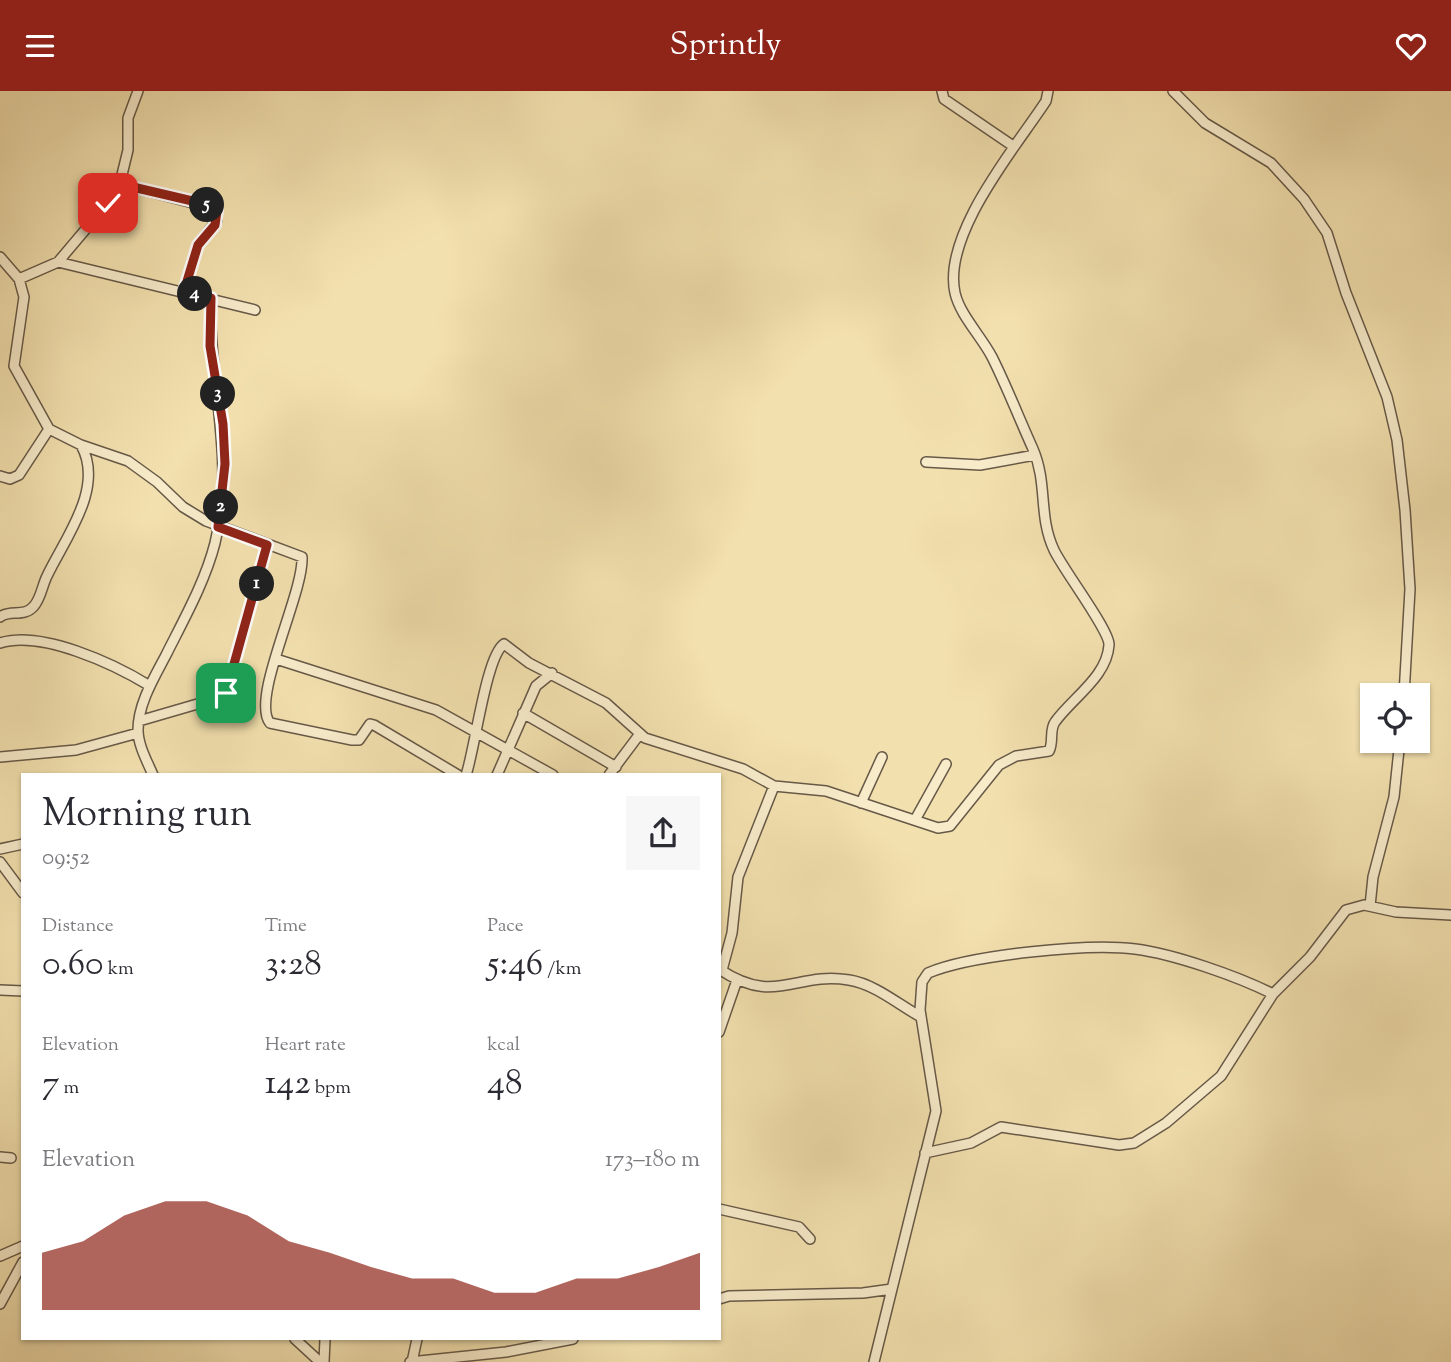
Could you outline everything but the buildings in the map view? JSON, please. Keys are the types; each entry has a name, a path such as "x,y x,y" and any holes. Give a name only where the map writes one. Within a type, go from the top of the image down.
{"street":[{"path":"19,279 58,262 113,198 120,184 128,150 128,118 138,91"},
{"path":"942,91 944,99 1013,146"},
{"path":"466,773 487,684 501,645 507,645 529,663 552,673 618,712 639,735 743,769 774,786 815,789 944,829 999,765 1016,756 1049,751 1053,724 1088,686 1110,647 1105,628 1076,590 1046,533 1042,520 1043,480 1035,455 1003,380 954,291 956,263 966,231 991,179 1046,101 1048,91"},
{"path":"1174,91 1205,123 1271,163 1304,199 1327,233 1346,293 1383,384 1396,440 1405,510 1410,589 1405,683"},
{"path":"120,184 215,208 217,220 198,245 184,291"},
{"path":"0,257 19,279 24,303 13,360 19,378 49,429 81,445 128,461 157,482 183,507 218,527 296,553 302,560 265,709 270,723 352,740 359,740 364,730 374,725 455,773"},
{"path":"58,262 255,310"},
{"path":"152,773 138,733 139,721 150,685 200,583 218,527 225,464 223,424 210,346 211,298"},
{"path":"0,476 10,479 19,475 49,429"},
{"path":"0,617 5,613 23,614 34,606 70,534 85,493 88,466 81,445"},
{"path":"926,462 980,465 1035,455"},
{"path":"139,721 225,696 267,545"},
{"path":"0,643 27,641 66,650 109,663 150,685"},
{"path":"276,659 418,703 477,730 549,773"},
{"path":"498,773 536,686 552,673"},
{"path":"523,713 616,767"},
{"path":"0,757 76,750 138,733"},
{"path":"611,773 639,735"},
{"path":"1370,906 1373,877 1394,797 1399,753"},
{"path":"862,803 881,757"},
{"path":"915,820 947,764"},
{"path":"721,966 732,933 738,877 774,786"},
{"path":"0,849 21,844"},
{"path":"0,862 21,890"},
{"path":"925,1153 971,1143 1001,1127 1119,1145 1134,1143 1166,1123 1221,1076 1273,994 1310,957 1346,910 1370,906 1396,912 1451,915"},
{"path":"874,1362 908,1235 936,1111 936,1090 921,1017 922,982 928,973 952,965 1040,952 1132,949 1154,952 1246,981 1273,994"},
{"path":"721,970 753,987 769,989 848,979 862,983 921,1017"},
{"path":"721,1026 737,980"},
{"path":"0,990 21,991"},
{"path":"0,1157 11,1158"},
{"path":"721,1209 799,1227 810,1239"},
{"path":"0,1256 21,1247"},
{"path":"0,1304 21,1266"},
{"path":"721,1298 863,1293 892,1289"},
{"path":"296,1340 322,1362"},
{"path":"322,1362 325,1340"},
{"path":"417,1340 411,1362 506,1352 568,1340"}],"route":[{"path":"108,203 120,184 201,203 214,207 217,211 215,225 198,245 184,291 211,298 210,346 223,424 225,464 218,527 267,545 226,693"}]}
